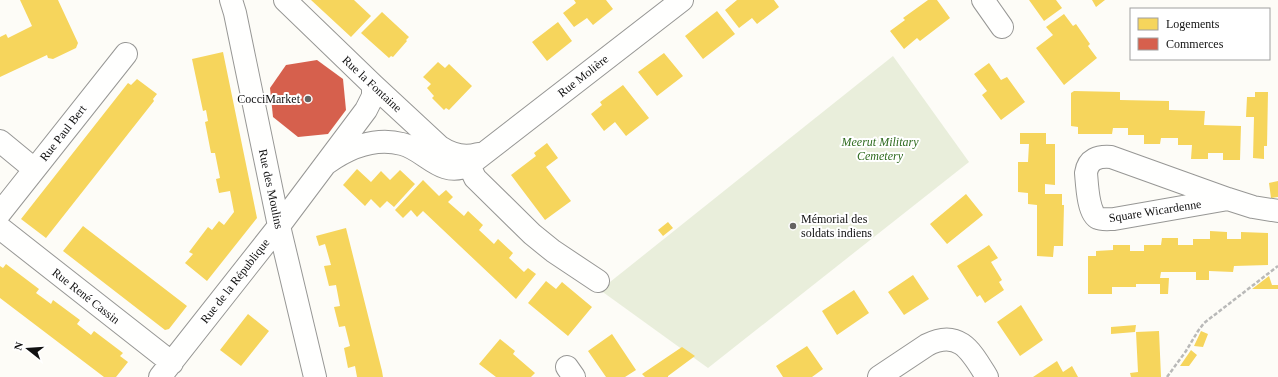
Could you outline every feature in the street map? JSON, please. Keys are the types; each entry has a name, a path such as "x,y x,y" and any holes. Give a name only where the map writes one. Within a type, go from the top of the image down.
{"street":[{"name":"Rue la Fontaine","path":"285,0 440,147 449,153 473,158"},
{"name":"Rue Molière","path":"473,158 682,0"},
{"path":"983,0 1002,27"},
{"name":"Rue des Moulins","path":"235,3 278,226 315,377"},
{"name":"Rue Paul Bert","path":"0,213 126,54"},
{"name":"Rue de la République","path":"166,370 327,163 369,105 373,96 373,85"},
{"path":"0,141 34,169"},
{"path":"327,163 336,156 358,146 376,142 398,143 409,147 443,167 455,169 464,167 473,158"},
{"name":"Square Wicardenne","path":"1228,199 1114,219 1098,218 1094,215 1091,209 1086,169 1094,159 1111,157 1228,199 1253,207 1278,211"},
{"path":"473,158 475,178 532,234 553,251 598,281"},
{"name":"Rue René Cassin","path":"0,228 166,370"},
{"path":"879,377 927,345 942,339 963,344 974,356 987,377"}],"path":[{"path":"1167,377 1204,323 1278,266"}],"green space":[{"name":"Meerut Military Cemetery","path":"893,56 969,162 708,368 600,290"}],"building: Logements":[{"path":"20,0 58,0 78,43 76,48 53,59 48,58 47,55 0,77 0,37 6,34 8,38 32,26"},
{"path":"311,0 354,0 371,16 351,37"},
{"path":"574,0 606,0 613,9 593,25 587,18 574,27 563,13 576,3"},
{"path":"737,0 774,0 779,7 757,24 752,18 739,28 725,10"},
{"path":"928,0 937,0 950,18 920,41 917,38 904,49 890,31 905,20 903,18"},
{"path":"1029,0 1056,0 1062,8 1044,21"},
{"path":"1092,0 1105,0 1096,7"},
{"path":"717,11 735,34 703,59 685,36"},
{"path":"382,12 409,37 393,57 391,56 389,58 361,33"},
{"path":"1064,14 1073,26 1076,24 1090,44 1088,46 1097,58 1064,85 1036,48 1053,35 1046,27"},
{"path":"558,22 572,41 547,61 532,42"},
{"path":"223,52 257,218 207,281 185,263 193,254 189,252 208,227 212,230 219,221 224,225 234,212 230,191 219,193 216,179 220,178 215,153 211,153 205,122 208,121 206,110 203,111 192,59"},
{"path":"664,53 683,76 657,96 638,72"},
{"path":"438,62 445,68 449,64 472,86 449,110 446,108 444,110 432,98 434,96 427,88 431,84 423,77"},
{"path":"989,63 1001,80 1007,77 1025,102 1001,120 982,95 987,91 974,74"},
{"path":"137,79 157,94 153,99 154,101 46,238 21,219 128,83 131,85"},
{"path":"623,85 649,118 626,136 615,122 604,131 591,114 602,105 600,102"},
{"path":"1074,91 1120,92 1120,100 1169,101 1169,110 1205,111 1204,125 1241,126 1240,160 1223,160 1223,153 1208,153 1208,159 1191,159 1192,145 1178,145 1178,138 1161,138 1160,144 1144,144 1144,135 1128,135 1128,128 1113,128 1112,134 1078,134 1078,127 1071,126 1071,93"},
{"path":"1255,92 1268,92 1267,146 1264,146 1264,159 1253,158 1254,117 1246,117 1247,97 1255,97"},
{"path":"1020,133 1046,133 1046,144 1055,144 1055,185 1045,184 1045,194 1062,194 1062,205 1064,205 1063,246 1054,246 1053,257 1037,256 1037,205 1028,204 1028,193 1018,192 1018,162 1028,162 1029,144 1020,144"},
{"path":"547,143 558,158 546,167 571,201 545,220 511,175 536,156 534,153"},
{"path":"357,169 371,182 381,171 390,180 400,170 415,184 394,207 387,201 380,208 371,199 365,206 343,185"},
{"path":"423,180 439,196 446,190 453,197 448,202 464,216 468,211 483,225 479,230 494,244 498,239 513,253 509,258 524,272 528,268 536,274 516,299 423,211 417,217 411,210 403,218 395,210"},
{"path":"1278,181 1278,197 1271,198 1269,183"},
{"path":"966,194 983,215 947,244 930,224"},
{"path":"668,222 673,228 663,236 658,230"},
{"path":"83,226 187,306 169,329 165,330 63,251"},
{"path":"346,228 383,377 357,377 355,366 348,368 344,348 350,346 345,326 339,327 334,307 340,306 336,285 329,286 324,266 331,265 325,244 319,246 316,236"},
{"path":"1210,231 1227,232 1227,239 1241,239 1241,232 1268,233 1268,265 1234,266 1233,272 1209,271 1209,280 1196,280 1196,272 1161,272 1160,278 1169,278 1168,294 1160,294 1160,284 1136,284 1136,287 1112,287 1112,294 1088,294 1088,256 1096,256 1096,251 1113,250 1113,245 1130,245 1130,251 1144,251 1144,245 1161,245 1162,238 1178,238 1178,245 1193,245 1193,239 1210,239"},
{"path":"989,245 998,258 991,262 1002,280 999,282 1004,290 985,303 980,295 977,297 957,266"},
{"path":"6,264 39,289 36,293 51,304 53,300 80,320 77,324 91,335 94,331 123,353 120,356 128,362 116,377 104,377 0,298 0,266 3,268"},
{"path":"913,275 929,299 904,315 888,292"},
{"path":"1269,276 1272,285 1278,285 1278,289 1252,289"},
{"path":"546,281 556,289 562,282 592,307 568,336 528,303"},
{"path":"854,290 869,313 837,335 822,311"},
{"path":"1021,305 1043,340 1020,356 997,322"},
{"path":"248,314 269,331 241,366 220,350"},
{"path":"1136,325 1135,332 1111,334 1111,327"},
{"path":"1159,331 1161,377 1131,377 1130,373 1138,372 1136,332"},
{"path":"1201,331 1208,334 1203,347 1194,346"},
{"path":"612,334 636,370 625,377 606,377 588,351"},
{"path":"500,339 515,351 513,354 535,373 531,377 496,377 479,364"},
{"path":"807,346 823,369 812,377 783,377 776,366"},
{"path":"682,347 695,356 668,377 645,377 642,374"},
{"path":"1191,350 1197,355 1189,366 1180,366"},
{"path":"1057,361 1063,372 1072,366 1078,377 1033,377"}],"building: Commerces":[{"name":"CocciMarket","path":"317,60 343,79 346,110 328,134 298,137 273,117 270,88 286,65"}],"place":[{"name":"CocciMarket","path":"308,99"},
{"name":"Mémorial des soldats indiens","path":"793,226"}]}
